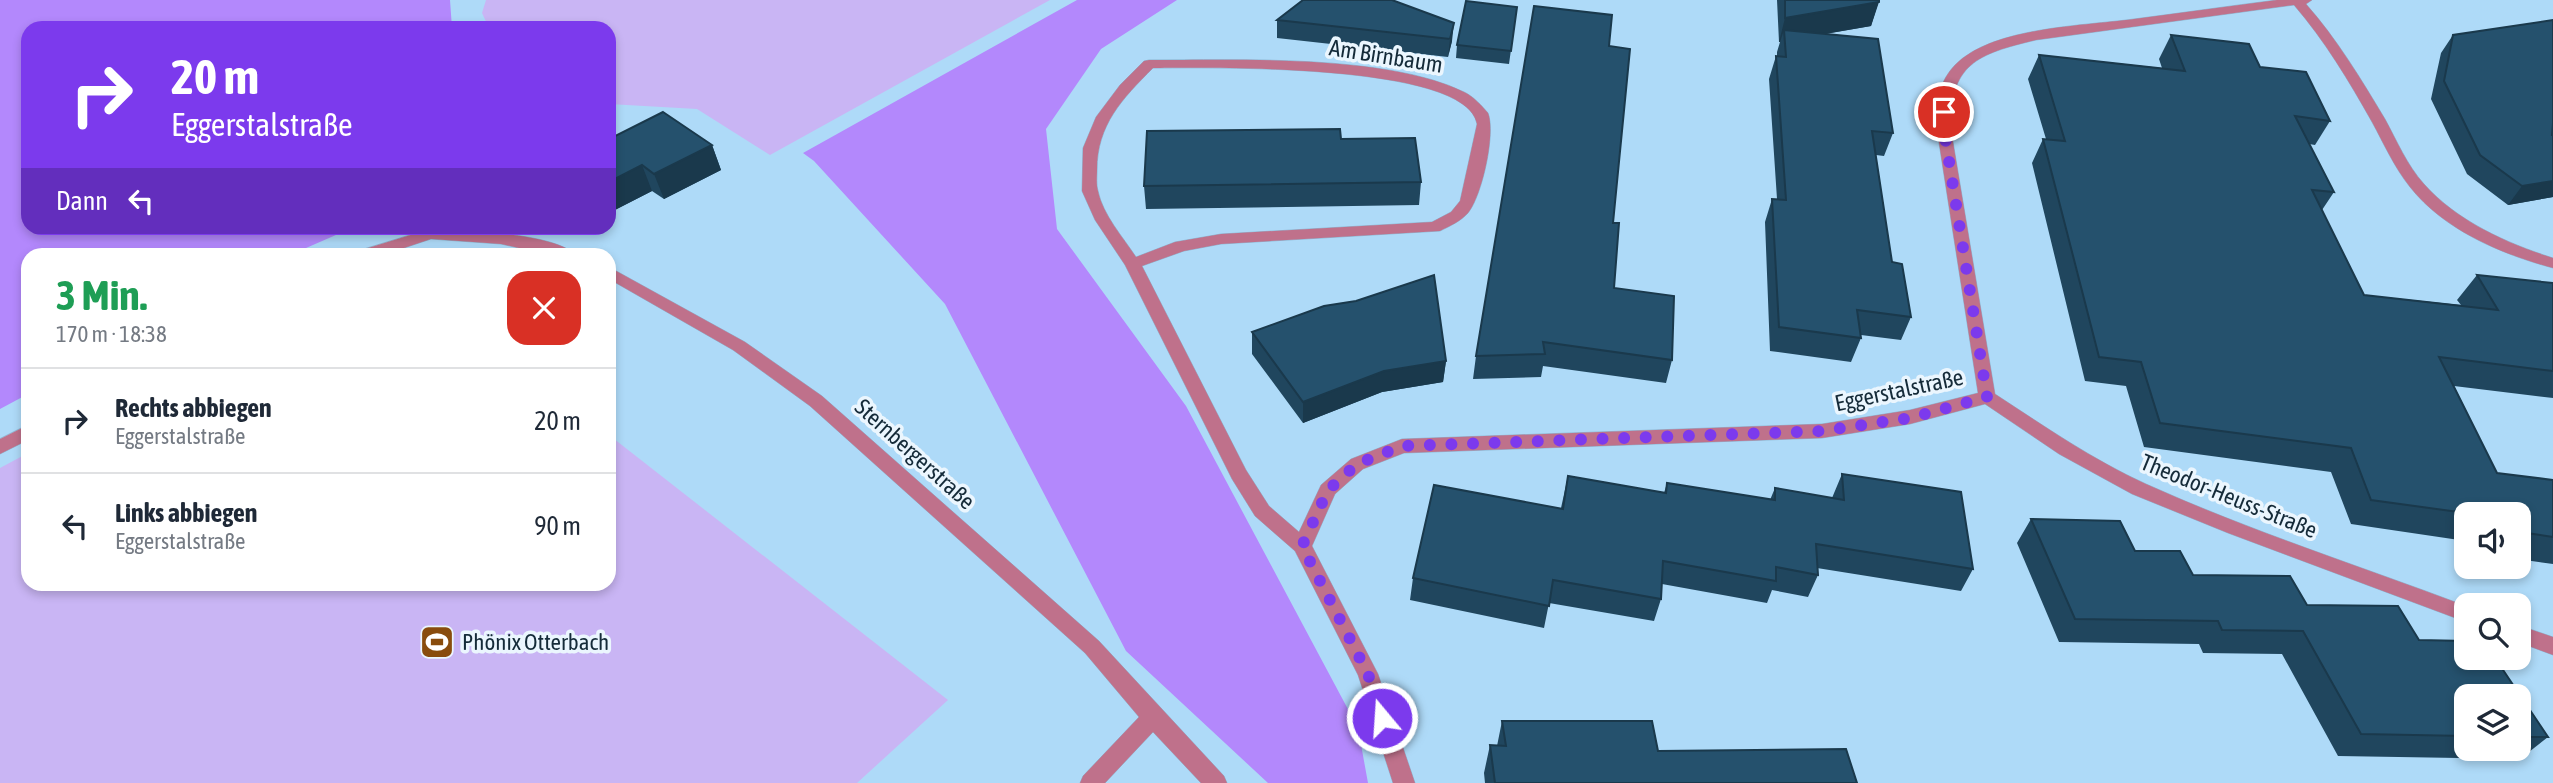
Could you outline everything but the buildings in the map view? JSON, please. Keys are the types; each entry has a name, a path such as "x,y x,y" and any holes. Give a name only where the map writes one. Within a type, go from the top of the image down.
{"street":[{"path":"2301,1 2339,52 2421,191 2451,216 2490,240 2553,263"},
{"name":"Eggerstalstraße","path":"1302,546 1328,490 1357,464 1402,446 1822,431 1910,418 1987,397 1944,130 1944,94 1954,73 1974,57 2001,44 2024,39 2301,1"},
{"name":"Am Birnbaum","path":"1133,264 1181,246 1221,239 1436,227 1456,218 1467,205 1484,134 1481,113 1466,96 1430,82 1390,76 1295,67 1149,64 1125,88 1104,117 1090,148 1090,191 1103,220 1133,264 1239,474 1262,511 1302,546"},
{"path":"386,248 427,235"},
{"path":"444,235 501,239 551,248"},
{"name":"Sternbergerstraße","path":"616,276 739,346 816,401 1092,647 1216,783"},
{"name":"Theodor-Heuss-Straße","path":"1987,397 2065,450 2139,489 2235,528 2454,610"},
{"path":"0,447 21,436"},
{"path":"1302,546 1368,674 1404,783"},
{"path":"2531,638 2553,646"},
{"path":"1091,783 1153,717"}],"shaded area":[{"path":"0,0 450,0 452,21 21,21 21,235 336,235 306,248 21,248 21,398 0,409"},
{"path":"486,0 1050,0 770,155 697,109 616,104 616,21 486,21 482,13"},
{"path":"1077,0 1177,0 1101,49 1046,129 1057,229 1186,406 1358,728 1368,783 1268,783 1126,651 945,304 814,161 803,153"},
{"name":"Phönix Otterbach","path":"616,440 948,700 857,783 0,783 0,468 21,457 21,591 616,591"}],"place":[{"name":"Phönix Otterbach","path":"437,642"}],"route":[{"path":"1382,718 1368,674 1302,546 1328,490 1357,464 1402,446 1822,431 1910,418 1987,397 1944,130 1944,112"}]}
